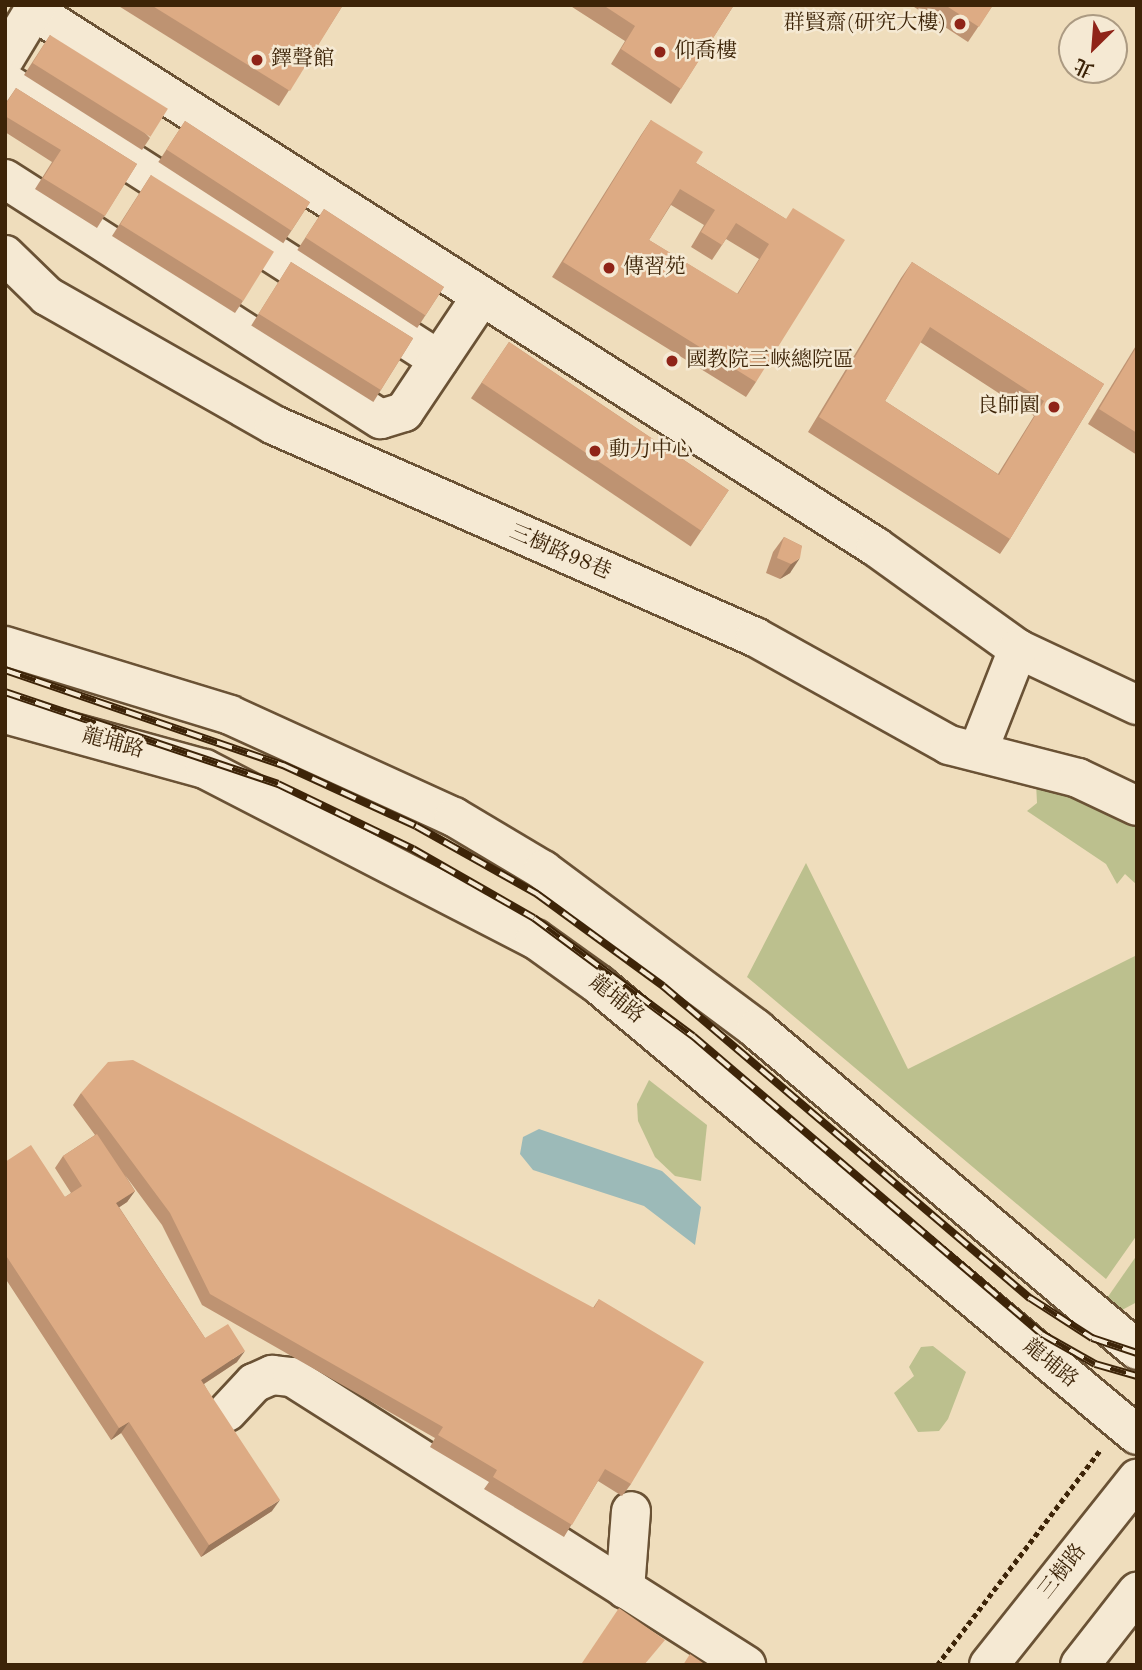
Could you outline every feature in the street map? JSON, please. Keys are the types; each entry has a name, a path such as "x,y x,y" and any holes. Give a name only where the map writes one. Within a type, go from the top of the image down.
{"street":[{"path":"5,58 35,8 479,300 876,547 1018,649 1137,705"},
{"path":"5,82 439,360"},
{"path":"5,179 380,419 404,412 479,300"},
{"name":"三樹路98巷","path":"5,255 47,296 275,425 755,637 949,745 1078,778 1137,806"},
{"path":"5,646 230,715 454,817 543,870 756,1029 1137,1350"},
{"path":"978,751 1018,649"},
{"name":"龍埔路","path":"5,714 205,769 535,939 599,985 1121,1439"},
{"path":"227,1412 254,1383 272,1375 292,1377 344,1405 746,1665"},
{"name":"三樹路","path":"989,1665 1137,1479"},
{"path":"625,1589 631,1511"},
{"path":"1080,1665 1137,1592"}],"path":[{"path":"937,1665 1121,1439"}],"green space":[{"path":"1036,783 1137,824 1137,885 1125,874 1117,884 1106,864 1027,811 1037,803"},
{"path":"806,863 908,1069 1137,955 1137,1235 1106,1279 747,977"},
{"path":"649,1080 707,1125 701,1181 675,1176 655,1157 638,1121 637,1104"},
{"path":"1137,1255 1137,1302 1122,1310 1105,1301"},
{"path":"933,1346 966,1372 948,1419 939,1431 918,1432 894,1393 914,1376 909,1367 921,1347"}],"water":[{"path":"539,1129 662,1171 701,1207 695,1245 644,1206 533,1170 520,1154 523,1137"}],"building":[{"name":"鐸聲館","path":"151,5 343,5 290,91"},
{"name":"仰喬樓","path":"603,5 734,5 681,89 621,49 635,26"},
{"path":"945,5 993,5 979,27"},
{"path":"50,35 168,109 150,137 33,63"},
{"path":"16,88 137,164 105,216 43,178 61,150 5,116 5,105"},
{"name":"傳習苑","path":"651,120 703,152 696,163 786,219 793,208 845,240 756,382 563,262","holes":["680,189 715,210 701,232 722,245 736,223 769,244 738,294 649,240"]},
{"path":"185,121 310,202 291,231 166,150"},
{"path":"151,175 274,252 243,301 120,224"},
{"path":"324,209 444,287 425,315 305,238"},
{"path":"291,262 413,338 381,390 259,314"},
{"name":"良師園","path":"912,262 1104,384 1010,539 819,417","holes":["930,327 1044,401 999,475 885,401"]},
{"name":"動力中心","path":"509,342 729,490 701,531 482,383"},
{"path":"1137,346 1137,433 1099,409"},
{"path":"784,537 802,546 800,558 791,564 777,558"},
{"path":"133,1060 594,1308 599,1299 704,1362 631,1484 605,1469 572,1525 493,1477 497,1470 438,1435 443,1427 210,1294 170,1213 81,1093 108,1062"},
{"path":"97,1134 135,1191 116,1203 205,1338 228,1324 245,1351 201,1380 280,1500 209,1545 129,1422 119,1428 5,1254 5,1162 31,1145 65,1197 82,1186 63,1156"},
{"path":"619,1608 665,1640 644,1665 585,1665 582,1663"},
{"path":"690,1654 706,1665 683,1665"}],"railway":[{"path":"5,670 283,765 416,826 537,894 663,986 1030,1298 1092,1338 1137,1353"},
{"path":"5,692 278,784 413,849 534,918 693,1036 1042,1334 1095,1364 1137,1376"}],"place":[{"name":"群賢齋(研究大樓)","path":"960,24"},
{"name":"仰喬樓","path":"660,52"},
{"name":"鐸聲館","path":"257,60"},
{"name":"傳習苑","path":"609,268"},
{"name":"國教院三峽總院區","path":"672,361"},
{"name":"良師園","path":"1054,407"},
{"name":"動力中心","path":"595,451"}]}
